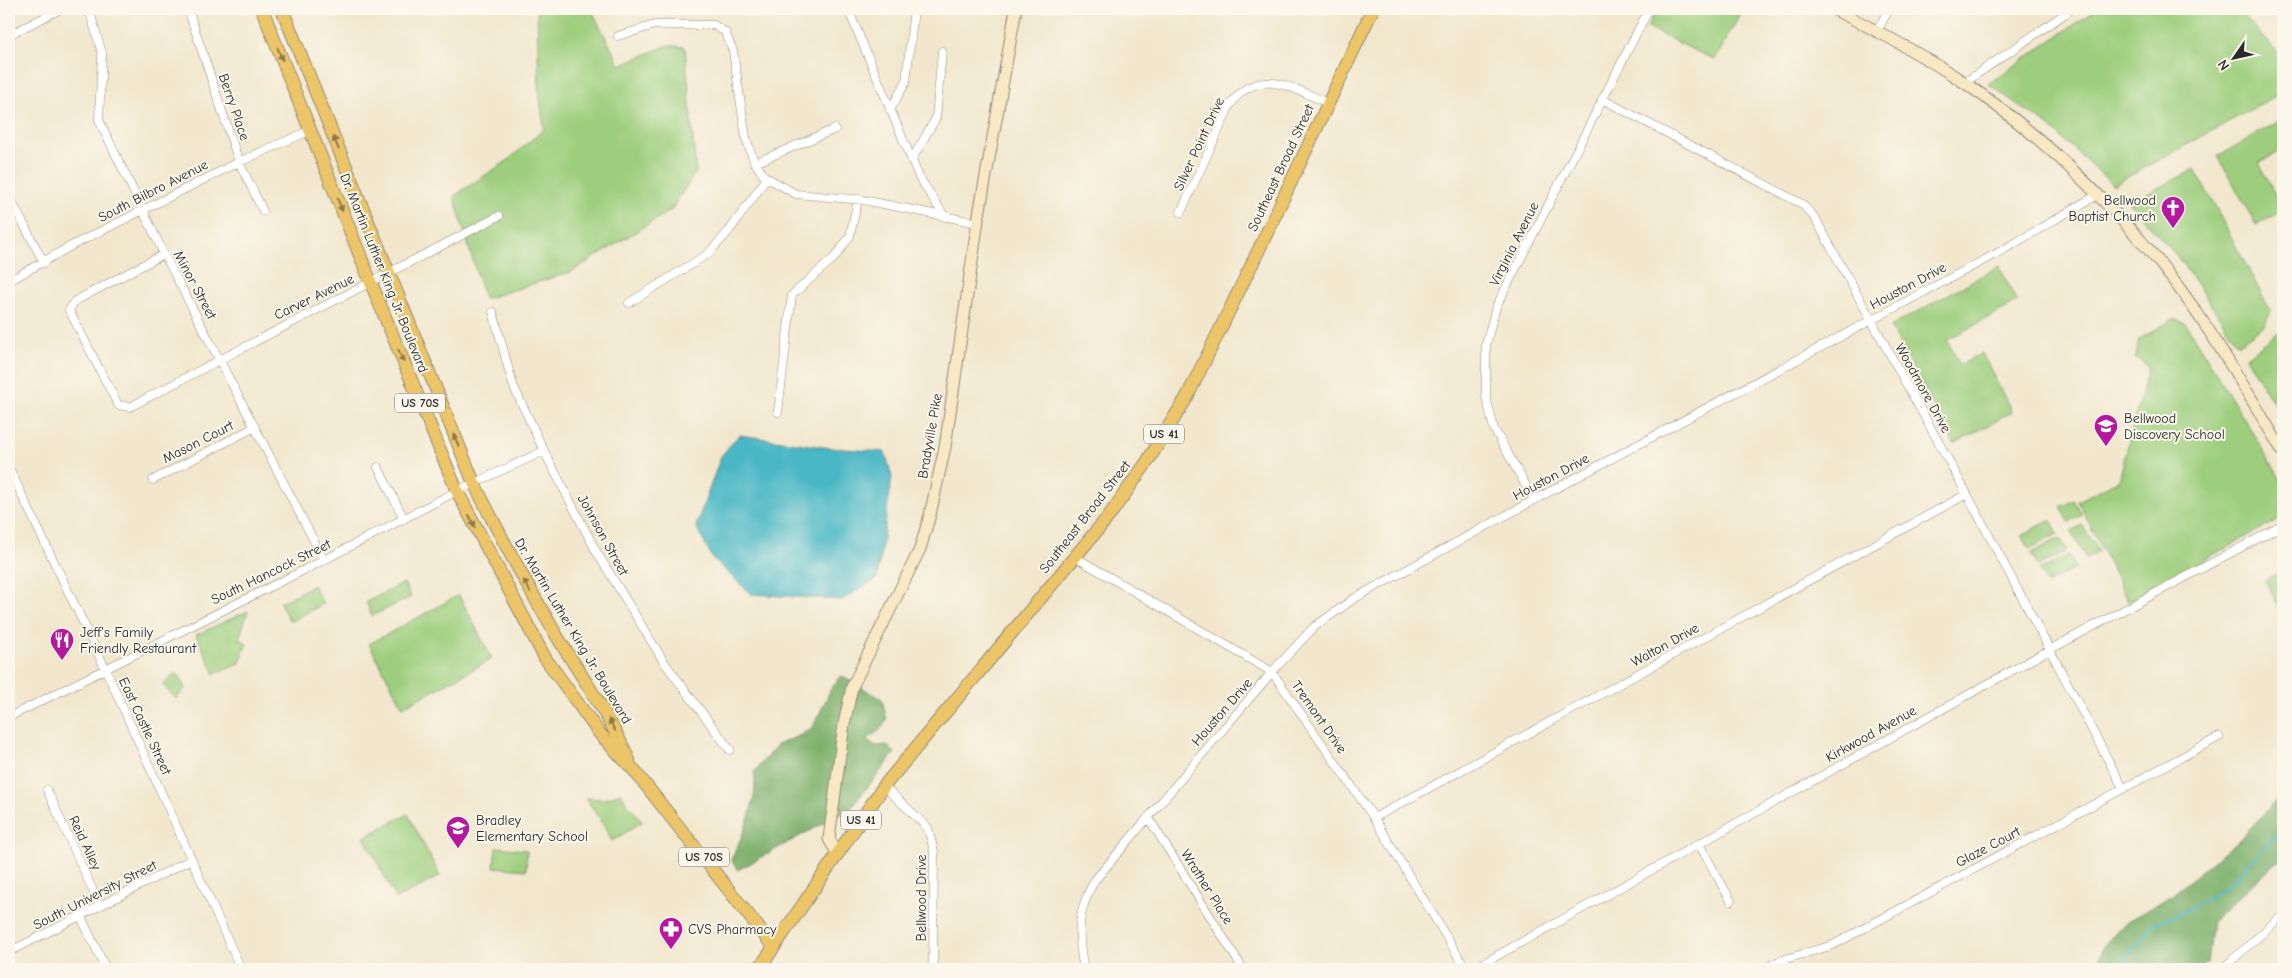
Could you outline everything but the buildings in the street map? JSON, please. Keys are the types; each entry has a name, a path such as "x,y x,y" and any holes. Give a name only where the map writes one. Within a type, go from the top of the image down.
{"main road":[{"name":"Dr. Martin Luther King Jr. Boulevard","path":"262,9 371,283 458,491 545,658 600,734 633,769 773,946"},
{"name":"Dr. Martin Luther King Jr. Boulevard","path":"282,9 474,483 501,538 532,594 613,724 633,769"},
{"name":"Bradyville Pike","path":"837,853 829,840 844,724 852,687 920,549 930,515 945,446 978,223 1016,9"},
{"name":"Southeast Broad Street","path":"759,969 884,786 1075,557 1108,516 1147,462 1187,397 1372,9"},
{"path":"1833,9 1877,31 1964,83 2029,131 2097,195 2143,242 2189,302 2218,345 2283,452"}],"street":[{"path":"9,35 61,9"},
{"name":"Minor Street","path":"89,9 102,53 99,120 142,211 324,560"},
{"name":"Berry Place","path":"188,9 239,162 263,211"},
{"path":"890,110 906,82 914,9"},
{"name":"Virginia Avenue","path":"1534,500 1494,429 1486,397 1486,344 1496,307 1649,9"},
{"path":"1877,31 1889,9"},
{"path":"1964,83 2072,9"},
{"path":"849,10 919,177 945,217"},
{"path":"618,36 655,24 714,25 725,32 733,51 746,138 755,163 766,178 796,194 858,199 978,223"},
{"path":"912,159 936,118 942,51"},
{"name":"Silver Point Drive","path":"1181,212 1230,105 1238,93 1251,85 1265,82 1282,83 1327,103"},
{"name":"Woodmore Drive","path":"1602,99 1802,204 1815,218 1967,494 2123,788"},
{"path":"755,163 836,129"},
{"name":"South Bilbro Avenue","path":"9,281 68,248 239,162 311,130"},
{"path":"629,303 708,254 729,231 766,178"},
{"name":"Houston Drive","path":"1084,969 1079,930 1085,898 1095,880 1272,672 1314,627 1355,598 1871,319 2003,250 2097,195"},
{"path":"9,196 44,263"},
{"path":"778,412 792,295 835,257 850,236 858,199"},
{"name":"Carver Avenue","path":"164,254 75,301 69,310 118,405 130,407 499,216"},
{"name":"Johnson Street","path":"493,312 513,385 596,551 654,646 730,750"},
{"name":"Mason Court","path":"153,480 255,427"},
{"name":"South Hancock Street","path":"9,717 474,483 544,450"},
{"path":"378,467 404,519"},
{"name":"East Castle Street","path":"9,468 105,668 241,969"},
{"name":"Walton Drive","path":"1374,818 1967,494"},
{"name":"Kirkwood Avenue","path":"1473,969 2049,650 2283,525"},
{"name":"Tremont Drive","path":"1075,557 1272,672 1374,818 1466,969"},
{"name":"Glaze Court","path":"1765,969 1779,961 1833,945 2219,737"},
{"name":"Bellwood Drive","path":"884,786 928,828 934,851 933,969"},
{"name":"Reid Alley","path":"47,790 100,906"},
{"name":"Wrather Place","path":"1148,817 1244,969"},
{"path":"1699,844 1731,901"},
{"name":"South University Street","path":"11,951 192,859"},
{"path":"2222,969 2283,915"},
{"path":"81,917 106,969"},
{"path":"9,938 11,951"}],"green space":[{"path":"537,9 591,9 620,65 668,45 685,47 696,172 671,210 571,272 484,299 454,196 507,161 544,129 539,91"},
{"path":"1657,9 1743,9 1715,60 1647,28"},
{"path":"2097,9 2238,9 2283,58 2283,92 2113,185 2050,127 1988,84"},
{"path":"2283,119 2283,149 2259,163 2283,211 2256,225 2218,156"},
{"path":"2195,169 2271,312 2264,325 2238,344 2177,256 2129,203"},
{"path":"1999,266 2017,302 1947,340 1960,365 1982,353 2012,412 1954,444 1890,327"},
{"path":"2174,319 2186,324 2283,483 2283,517 2128,601 2078,501 2119,480 2148,368 2140,359 2135,358 2139,339"},
{"path":"2283,329 2283,419 2246,357"},
{"path":"2074,500 2082,515 2069,522 2061,507"},
{"path":"2051,520 2058,534 2029,549 2022,535"},
{"path":"2082,525 2099,551 2086,558 2071,531"},
{"path":"2060,538 2067,551 2038,566 2031,553"},
{"path":"2069,555 2076,568 2047,584 2039,570"},
{"path":"2283,570 2283,614 2265,580"},
{"path":"404,583 411,597 372,616 366,602"},
{"path":"313,585 323,604 291,621 289,620 280,603"},
{"path":"459,595 492,659 403,707 369,644"},
{"path":"248,611 239,639 247,643 240,663 215,674 196,635"},
{"path":"175,673 180,677 185,689 176,699 163,685"},
{"path":"841,676 882,699 887,720 880,730 866,740 876,746 887,745 895,753 851,808 738,870 731,860 752,806 755,783 754,772 777,745 801,735 813,727 832,687"},
{"path":"620,793 642,822 612,841 609,833 586,798 605,799"},
{"path":"2283,793 2283,857 2212,921 2207,963 2200,969 2092,969 2098,964 2104,945 2127,921 2168,898 2237,842"},
{"path":"408,814 440,876 396,899 364,837"},
{"path":"496,847 527,850 526,870 494,867"}],"water":[{"path":"739,435 831,448 885,452 892,477 877,579 842,600 751,594 712,558 696,526 721,456"}],"waterway":[{"path":"2119,969 2153,924 2191,909 2229,885 2283,827"}],"place":[{"name":"Bellwood Baptist Church","path":"2173,229"},
{"name":"Bellwood Discovery School","path":"2106,447"},
{"name":"Jeff's Family Friendly Restaurant","path":"62,661"},
{"name":"Bradley Elementary School","path":"458,849"},
{"name":"CVS Pharmacy","path":"671,950"}]}
